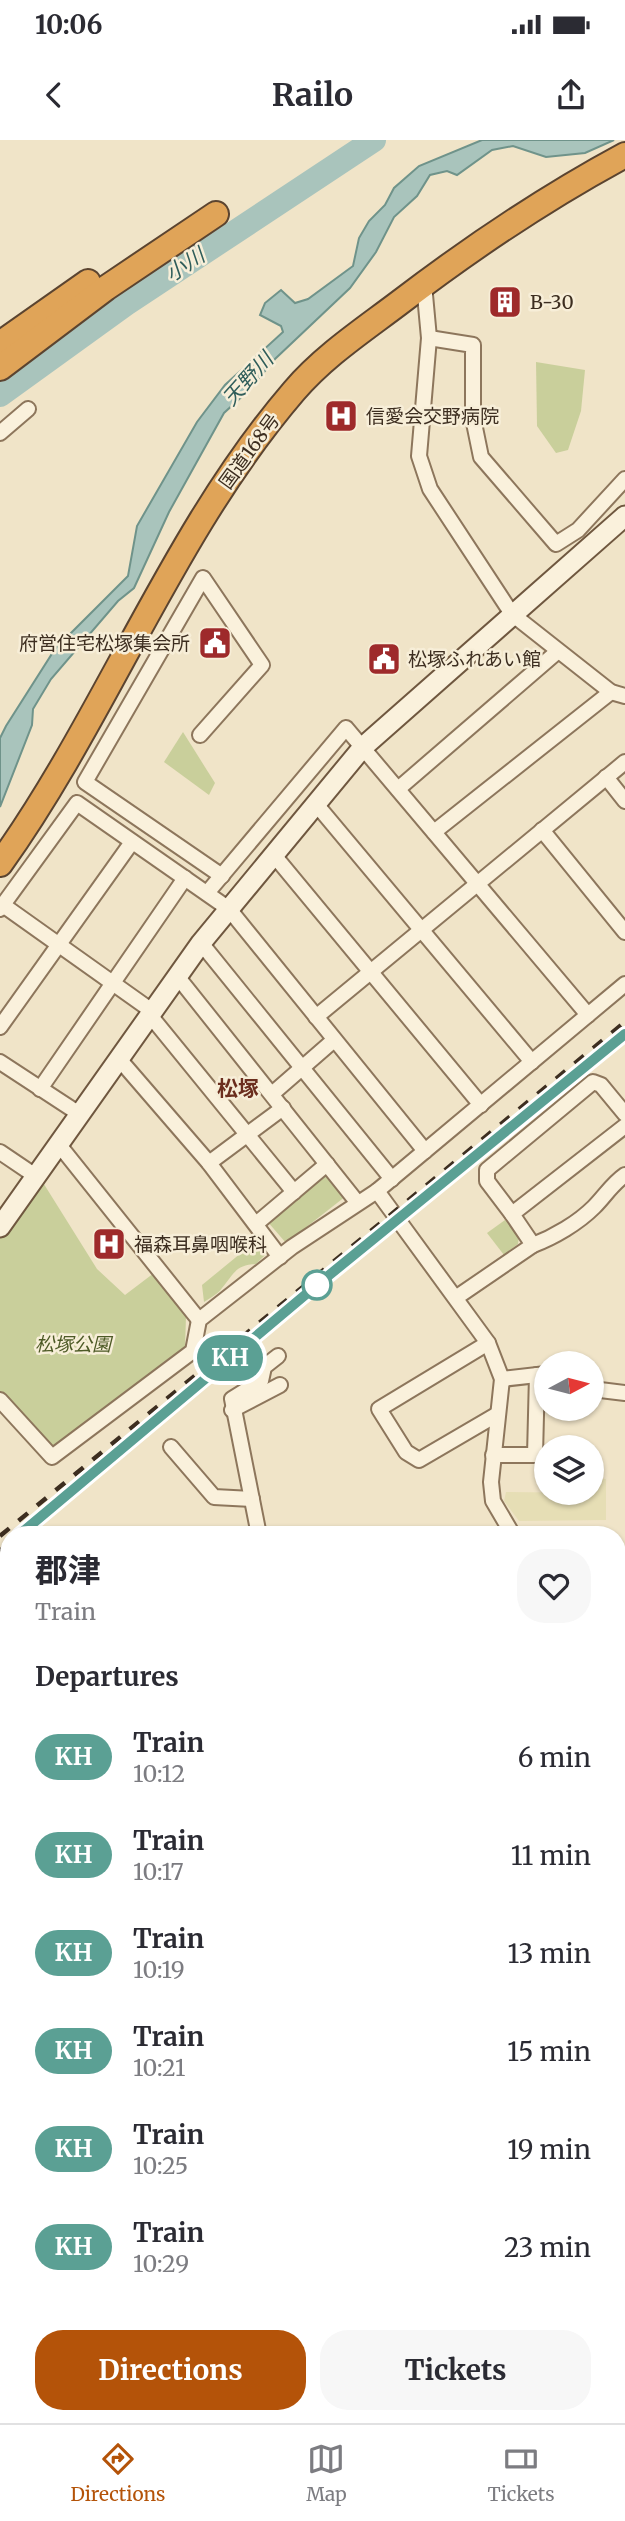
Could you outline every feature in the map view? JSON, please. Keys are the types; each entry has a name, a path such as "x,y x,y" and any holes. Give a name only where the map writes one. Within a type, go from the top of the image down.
{"highway":[{"name":"国道168号","path":"0,864 54,782 215,499 264,429 326,357 537,204 625,155"},
{"path":"0,344 41,313 213,209 0,368"}],"street":[{"path":"424,284 429,338 419,456 430,489 512,614 557,652 618,694 434,832"},
{"path":"429,338 473,345 474,418 481,457 556,544 578,530 625,479"},
{"path":"0,433 28,409"},
{"path":"0,1227 60,1146 201,943 363,747 625,516"},
{"path":"201,736 262,665 203,578 85,782 222,876"},
{"path":"398,789 557,652"},
{"path":"207,893 346,728 589,1015"},
{"path":"316,1017 625,762"},
{"path":"607,777 625,801"},
{"path":"294,1192 151,1013 113,983 2,907 77,803 229,909 425,1151"},
{"path":"316,804 532,1062"},
{"path":"542,830 625,932"},
{"path":"0,1027 132,842"},
{"path":"273,854 481,1105"},
{"path":"40,1088 185,878"},
{"path":"201,943 392,1178"},
{"path":"177,976 357,1202"},
{"path":"0,1400 52,1457 192,1351 199,1320 279,1256 377,1191 625,984"},
{"path":"272,1094 334,1040"},
{"path":"120,1060 209,1163 279,1256"},
{"path":"0,1062 80,1115"},
{"path":"533,1245 487,1181 487,1170 593,1082 601,1085 625,1114"},
{"path":"209,1163 283,1108"},
{"path":"512,1214 625,1126"},
{"path":"60,1146 199,1320"},
{"path":"0,1152 37,1177"},
{"path":"256,1224 327,1164"},
{"path":"457,1297 593,1208 615,1181 625,1175"},
{"path":"377,1191 488,1343 502,1379 493,1455 493,1501 508,1526"},
{"path":"488,1343 379,1409 406,1452 419,1460 496,1415"},
{"path":"257,1526 232,1410 232,1399 261,1381 264,1367 278,1356"},
{"path":"502,1379 534,1376"},
{"path":"232,1410 280,1385"},
{"path":"604,1390 625,1393"},
{"path":"493,1455 536,1455 539,1421"},
{"path":"171,1447 214,1497 252,1499"}],"shaded area":[{"path":"606,1479 606,1520 519,1521 504,1501 506,1492 534,1492 534,1505 604,1505"}],"green space":[{"path":"536,362 585,370 581,411 568,450 556,453 537,426"},
{"path":"183,732 215,783 209,795 164,762"},
{"path":"327,1173 346,1196 286,1243 267,1221"},
{"name":"松塚公園","path":"42,1181 97,1269 125,1295 154,1273 186,1316 185,1349 50,1450 0,1394 0,1236"},
{"path":"505,1220 519,1236 518,1244 504,1255 487,1233"},
{"path":"257,1240 267,1253 256,1264 239,1268 218,1292 204,1302 202,1285"}],"water":[{"name":"天野川","path":"482,140 614,140 585,153 546,157 513,146 492,150 457,175 447,171 430,175 417,196 394,217 376,252 350,288 275,359 248,391 224,413 169,512 134,588 118,601 51,679 33,709 32,725 0,807 0,738 6,726 55,649 128,576 137,526 197,422 225,385 283,332 281,326 260,315 265,303 281,290 295,303 308,299 353,266 359,238 369,221 385,205 394,188 419,166"}],"waterway":[{"name":"小川","path":"0,395 126,304 374,140"}],"railway":[{"path":"12,1526 625,1022"},
{"path":"30,1526 71,1491"}],"train":[{"name":"KH","path":"30,1526 317,1285 625,1034"}],"place":[{"name":"B-30","path":"505,302"},
{"name":"信愛会交野病院","path":"341,416"},
{"name":"府営住宅松塚集会所","path":"215,643"},
{"name":"松塚ふれあい館","path":"384,659"},
{"name":"福森耳鼻咽喉科","path":"109,1244"}],"district":[{"name":"松塚","path":"238,1089"}]}
